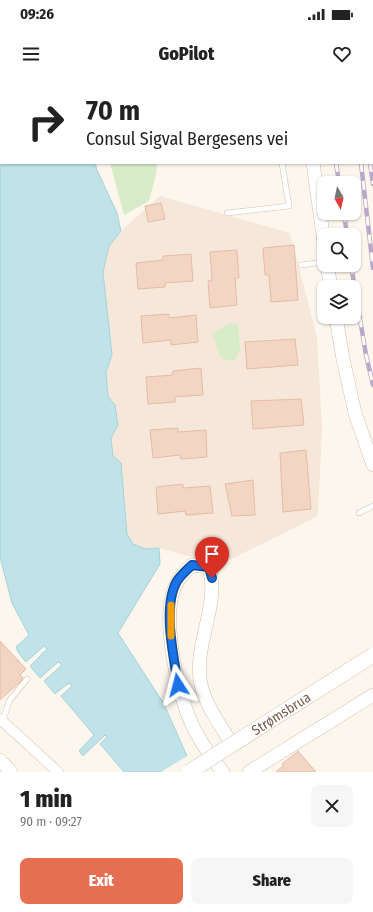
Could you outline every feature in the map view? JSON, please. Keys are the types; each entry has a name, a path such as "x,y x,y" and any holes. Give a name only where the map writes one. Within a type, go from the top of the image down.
{"main road":[{"name":"Strømsbrua","path":"189,772 373,655"}],"street":[{"path":"313,164 322,228"},
{"path":"337,324 342,359 355,412 373,465"},
{"path":"223,772 211,757 191,722 183,704 178,685 171,638 171,599 177,581 192,565 209,567 212,578 209,611 200,659 200,680 204,694 211,709 232,745"},
{"path":"249,772 373,696"},
{"path":"1,720 58,772"},
{"path":"0,760 11,772"}],"lane":[{"path":"227,213 289,206 282,164"},
{"path":"301,265 317,263"},
{"path":"358,513 373,506"},
{"path":"1,720 9,701 27,679"}],"shaded area":[{"path":"160,196 290,233 317,337 322,428 318,516 219,565 159,548 145,549 133,544 127,534 121,463 113,456 111,438 118,425 115,405 108,396 106,372 112,355 103,272 109,246 121,231"}],"green space":[{"path":"110,164 157,164 156,175 149,201 124,215"},
{"path":"238,323 240,351 234,361 223,359 219,353 212,334 228,324"}],"water":[{"path":"0,164 95,164 117,213 121,231 109,246 103,272 112,355 106,372 108,396 115,405 118,425 111,438 113,456 121,463 127,534 133,544 145,549 159,548 160,564 118,633 164,704 194,772 124,772 100,744 107,737 105,735 83,756 79,751 94,735 61,696 72,686 69,683 55,694 44,681 62,665 58,662 40,678 30,666 47,649 44,646 26,662 18,652 16,647 29,635 12,603 0,557"}],"pier":[{"path":"189,755 196,772 161,772"}],"building":[{"path":"161,203 165,219 148,222 145,206"},
{"path":"294,245 298,300 271,302 269,275 265,275 263,248"},
{"path":"237,250 239,278 235,278 237,305 210,308 208,281 212,280 210,252"},
{"path":"191,254 193,281 165,283 165,287 138,289 136,263 163,260 163,256"},
{"path":"169,314 169,318 196,315 198,342 171,345 171,340 143,343 141,316"},
{"path":"295,339 298,365 247,369 245,342"},
{"path":"201,368 203,395 175,397 175,402 148,404 146,377 173,375 173,371"},
{"path":"301,399 304,425 253,429 251,401"},
{"path":"178,428 178,432 206,430 207,457 181,459 180,455 153,458 150,430"},
{"path":"306,450 311,509 283,512 280,453"},
{"path":"253,480 255,515 232,516 225,484"},
{"path":"183,484 183,488 210,486 213,513 186,515 185,511 158,514 156,487"},
{"path":"0,641 26,669 20,675 23,678 20,682 0,700"},
{"path":"298,751 316,772 276,772 284,765 282,764"}],"railway":[{"path":"336,164 338,176"},
{"path":"361,164 373,268"},
{"path":"370,164 373,184"},
{"path":"345,220 346,228"},
{"path":"352,272 366,355 373,385"}],"slow traffic":[{"path":"171,605 171,636"}],"route":[{"path":"178,685 171,638 171,599 177,581 192,565 209,567 212,578"}]}
